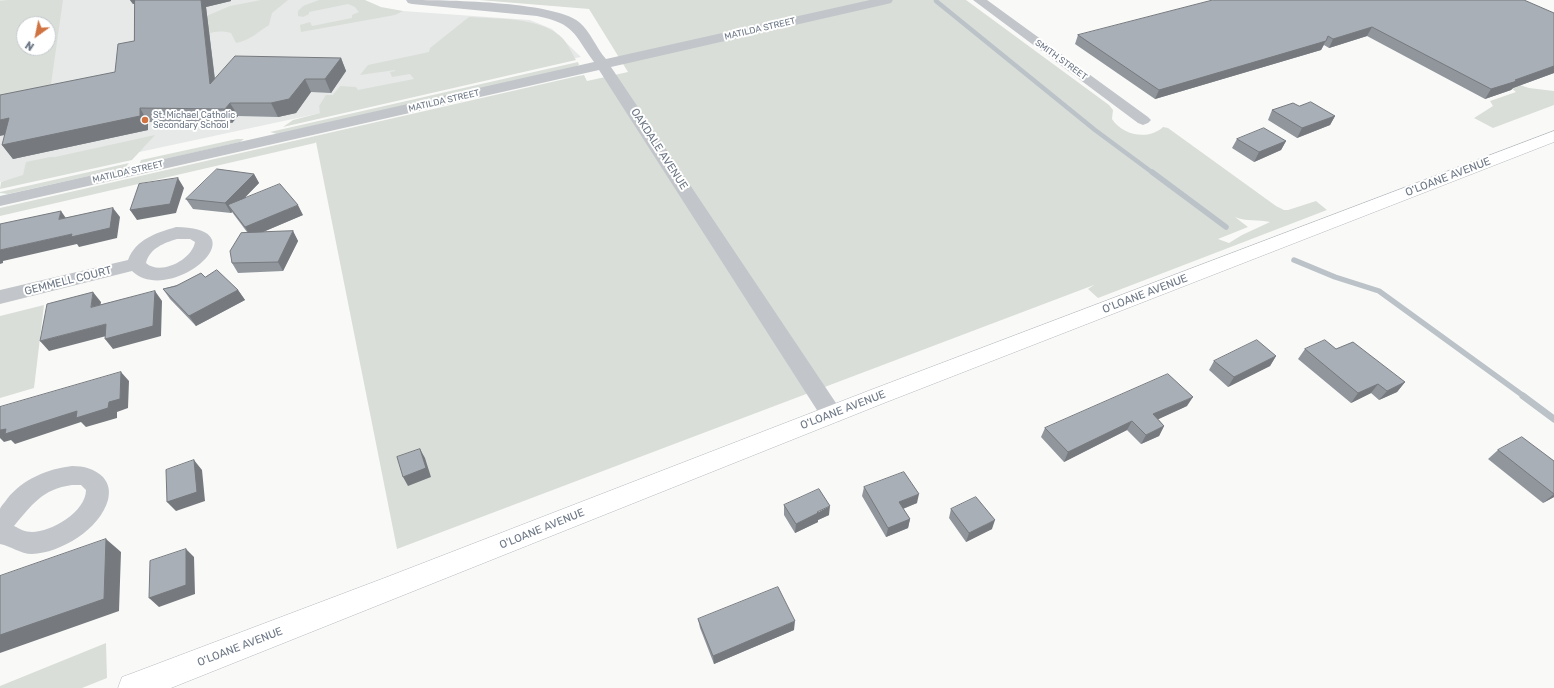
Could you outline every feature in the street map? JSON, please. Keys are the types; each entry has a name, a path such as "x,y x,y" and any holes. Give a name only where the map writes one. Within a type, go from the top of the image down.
{"main road":[{"name":"O'LOANE AVENUE","path":"133,688 392,588 832,414 1554,136"}],"street":[{"name":"OAKDALE AVENUE","path":"412,0 537,12 554,15 571,22 579,28 595,57 603,65 832,414"},
{"name":"MATILDA STREET","path":"0,201 888,0"},
{"name":"SMITH STREET","path":"979,0 1144,120"},
{"name":"GEMMELL COURT","path":"0,298 136,264"},
{"path":"0,524 9,518 15,506 26,494 40,485 56,478 77,475 88,478 97,486 97,496 93,506 84,518 71,529 48,540 33,543 19,542 9,534 0,533"}],"shaded area":[{"name":"St. Michael Catholic Secondary School","path":"0,0 360,0 375,9 530,20 552,29 581,57 0,182"},
{"path":"63,0 56,49 56,16 16,16 16,56 55,56 49,98 0,107 0,1"},
{"path":"261,0 288,0 272,13 269,25 250,38 241,42 236,43 231,33 214,32 208,34 197,20 230,6"},
{"path":"319,0 365,0 381,7 403,11 395,15 301,32 300,25 310,22 312,26 352,18 352,15 359,12 355,7 348,4 309,12 309,14 303,17 298,16 298,11 303,6"},
{"path":"479,0 966,0 1109,105 1113,110 1112,119 1116,125 1122,129 1143,135 1150,134 1163,127 1168,128 1276,206 1284,210 1288,210 1316,201 1327,210 1098,298 1088,289 1094,285 397,549 316,142 0,216 0,208 578,76 584,75 587,81 628,72 589,9","holes":["1235,217 1248,220 1270,222 1229,243 1218,239 1248,227"]},
{"path":"469,17 516,20 550,29 562,37 576,60 283,127 293,120 320,113 319,106 326,95 333,95 340,86 356,87 358,90 414,79 410,74 392,77 390,72 395,70 360,75 368,65 429,52 430,48"},
{"path":"578,62 579,65 575,67 277,134 270,132"},
{"path":"1511,82 1529,88 1554,91 1554,105 1493,128 1474,118 1493,106 1490,101 1516,92 1506,84"},
{"path":"155,135 132,160 0,189 1,182 23,175 26,162"},
{"path":"237,139 244,139 240,142 139,165 141,160"},
{"path":"129,163 125,168 8,194 0,193 0,192"},
{"path":"44,305 34,388 0,398 0,316"},
{"path":"106,643 107,678 82,688 0,688 0,686"}],"building":[{"path":"135,0 201,0 210,84 235,56 341,58 325,79 305,79 289,99 271,103 230,103 225,109 140,108 140,116 2,145 9,118 0,120 0,95 115,72 118,44 134,41"},
{"path":"1213,0 1524,0 1554,13 1554,66 1515,80 1517,81 1491,89 1372,27 1333,39 1328,36 1326,41 1159,90 1078,35"},
{"path":"1311,102 1335,116 1302,128 1272,110 1293,103 1299,106"},
{"path":"1264,128 1286,141 1259,152 1237,139"},
{"path":"217,169 254,174 225,203 186,199"},
{"path":"178,178 170,204 130,210 139,184"},
{"path":"280,184 298,205 245,227 228,205"},
{"path":"113,208 110,228 71,237 72,234 0,250 0,224 61,211 59,219"},
{"path":"293,231 278,262 232,263 230,251 241,233"},
{"path":"217,270 238,290 189,316 163,289 176,286 201,273 205,277"},
{"path":"155,291 153,326 105,339 106,324 40,341 47,304 93,292 91,307"},
{"path":"1257,340 1276,356 1234,377 1214,361"},
{"path":"1325,340 1336,349 1353,342 1405,382 1387,391 1378,384 1358,393 1305,349"},
{"path":"121,372 120,399 109,402 108,408 76,418 77,411 5,434 6,429 0,430 0,407"},
{"path":"1168,374 1193,397 1153,414 1164,426 1146,435 1132,421 1068,452 1045,428"},
{"path":"1522,437 1554,461 1554,494 1498,450"},
{"path":"420,449 426,468 403,477 397,457"},
{"path":"194,460 197,492 167,502 166,470"},
{"path":"904,472 919,494 899,502 910,519 888,528 864,487"},
{"path":"819,489 830,506 796,524 784,505"},
{"path":"976,497 995,520 969,533 951,509"},
{"path":"106,539 104,599 0,635 0,576"},
{"path":"186,549 186,585 149,598 150,561"},
{"path":"778,587 795,621 713,656 698,619"}],"waterway":[{"path":"936,1 1095,130 1153,173"},
{"path":"1152,172 1226,227"},
{"path":"1294,260 1335,277 1379,291 1525,397"},
{"path":"1523,396 1554,419"}],"place":[{"name":"St. Michael Catholic Secondary School","path":"145,120"}]}
